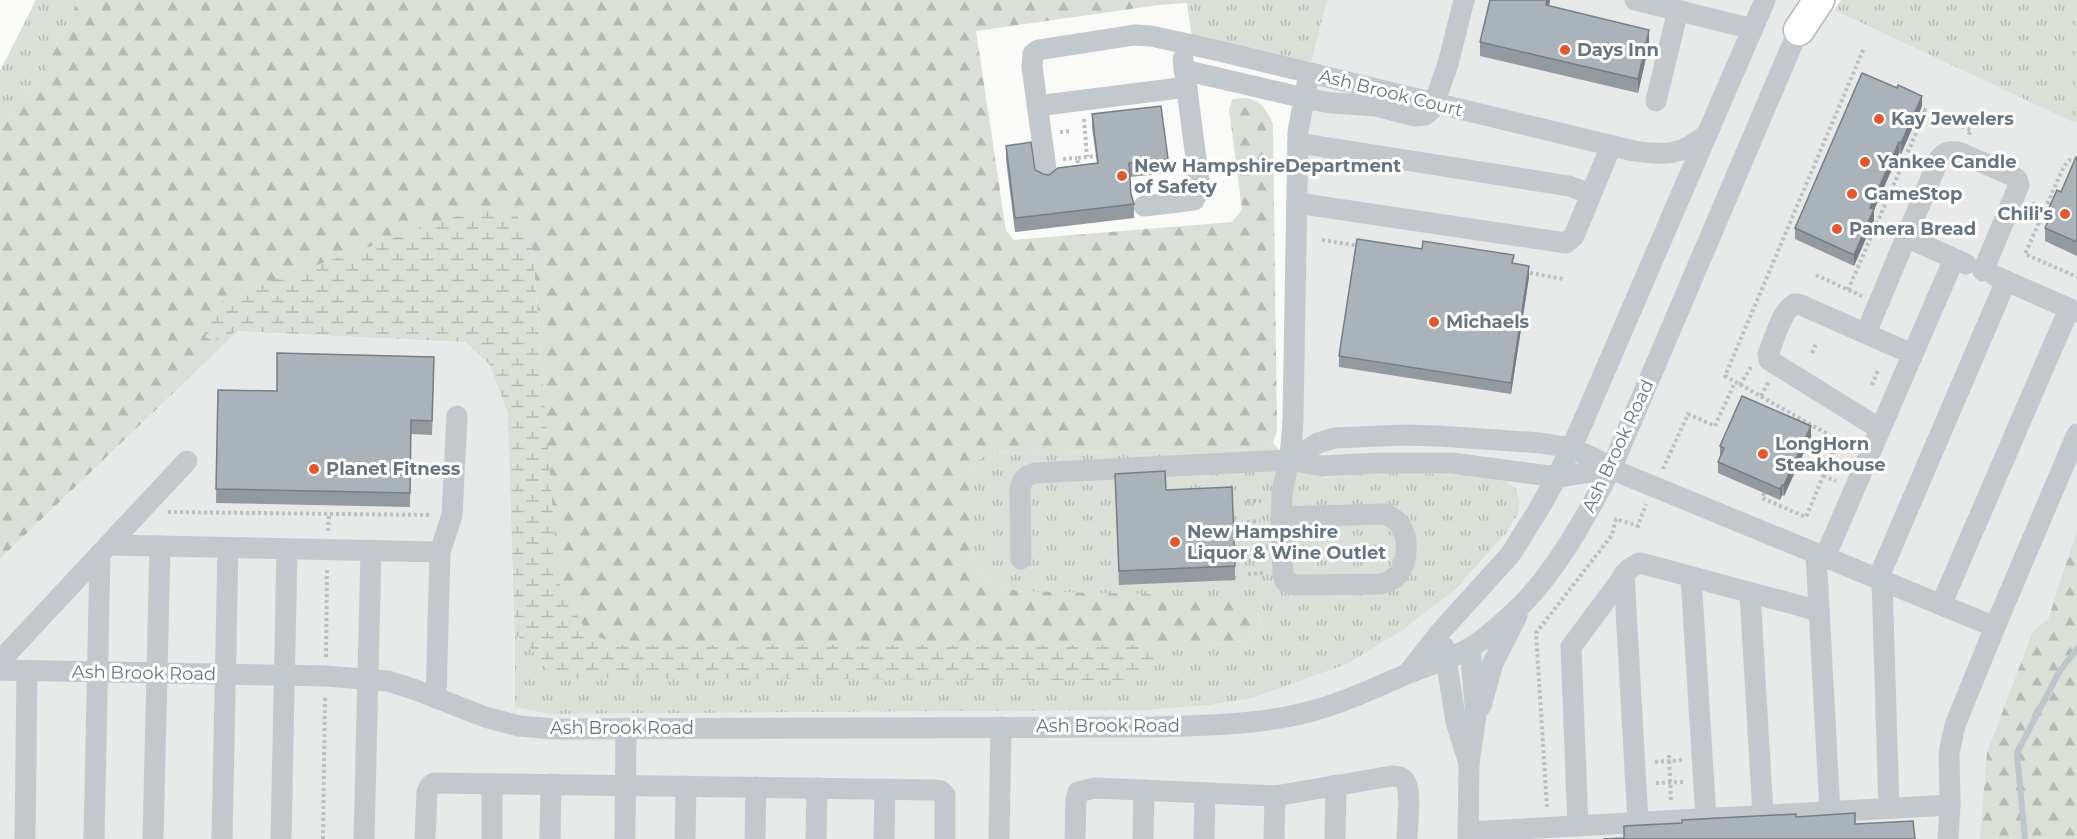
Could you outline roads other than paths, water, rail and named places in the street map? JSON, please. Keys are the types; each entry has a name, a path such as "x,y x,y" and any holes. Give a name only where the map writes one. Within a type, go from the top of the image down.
{"highway":[{"path":"1799,30 1819,0"}],"street":[{"path":"1037,106 1082,100 1186,78 1331,103 1376,106 1415,116 1425,115 1430,112 1434,103 1450,57 1464,0"},
{"path":"1635,0 1753,29"},
{"path":"1408,674 1442,630 1510,555 1557,477 1765,0"},
{"name":"Ash Brook Road","path":"0,670 285,675 388,681 484,717 519,726 554,729 1154,727 1251,722 1311,712 1358,697 1470,648 1512,615 1535,591 1591,506 1611,469 1812,0"},
{"path":"1656,101 1678,10"},
{"path":"1047,176 1031,60 1033,54 1038,50 1134,35 1150,36 1309,73"},
{"path":"1144,206 1194,200 1198,195 1200,182 1180,43"},
{"name":"Ash Brook Court","path":"1282,517 1384,514 1392,517 1401,525 1404,535 1406,548 1401,571 1393,580 1380,584 1289,584 1285,581 1283,574 1282,517 1284,477 1289,460 1293,418 1298,143 1309,73 1655,155 1682,151 1707,134"},
{"path":"1298,143 1569,186 1591,195"},
{"path":"1297,203 1566,243 1574,236 1611,146"},
{"path":"1866,333 1939,159 1950,151 1961,153 2011,175 2017,179 2019,184 1983,271"},
{"path":"1906,237 2073,310 1941,605"},
{"path":"1830,812 1820,611 1820,555 1880,429 1954,259"},
{"path":"1889,808 1880,580 2007,281"},
{"path":"1880,429 1769,360 1768,354 1785,315 1794,304 1801,305 1912,354"},
{"path":"436,698 440,552 452,515 457,416"},
{"path":"1948,839 1949,753 1955,725 2077,434"},
{"path":"1289,460 1318,443 1334,438 1392,436 1480,438 1571,448 1596,459 1611,469 1995,627"},
{"path":"1021,559 1020,489 1026,476 1035,473 1289,460 1322,466 1452,463 1557,477 1611,469"},
{"path":"0,661 187,461"},
{"path":"104,550 160,546 440,552"},
{"path":"153,839 160,546"},
{"path":"222,839 228,548"},
{"path":"281,839 287,549"},
{"path":"94,839 104,550"},
{"path":"364,839 371,550"},
{"path":"1578,826 1571,647 1632,565 1638,563 1820,611"},
{"path":"1624,574 1638,822"},
{"path":"1691,577 1706,818"},
{"path":"1535,591 1512,623 1496,656 1475,727 1469,764 1468,835 1542,833 1578,826 1950,805"},
{"path":"1750,593 1763,815"},
{"path":"1442,630 1458,733 1469,764"},
{"path":"1470,648 1476,696 1475,727"},
{"path":"25,839 27,671"},
{"path":"999,839 1000,727"},
{"path":"625,839 626,728"},
{"path":"1075,839 1078,792 1095,788 1275,796 1392,776 1405,780 1408,788 1407,839"},
{"path":"425,839 427,792 434,783 625,784 941,791 945,795 946,802 945,839"},
{"path":"492,784 492,839"},
{"path":"550,839 551,784"},
{"path":"1335,839 1336,785"},
{"path":"685,839 686,786"},
{"path":"755,839 756,787"},
{"path":"816,839 817,788"},
{"path":"884,839 885,789"},
{"path":"1143,839 1144,790"},
{"path":"1204,839 1205,793"},
{"path":"1274,839 1275,796"}],"waterway":[{"path":"2025,839 2017,753 2059,672 2077,649"}],"place":[{"name":"Days Inn","path":"1565,50"},
{"name":"Kay Jewelers","path":"1879,119"},
{"name":"Yankee Candle","path":"1865,162"},
{"name":"New HampshireDepartment of Safety","path":"1122,176"},
{"name":"GameStop","path":"1852,194"},
{"name":"Chili's","path":"2065,214"},
{"name":"Panera Bread","path":"1837,229"},
{"name":"Michaels","path":"1434,322"},
{"name":"LongHorn Steakhouse","path":"1763,454"},
{"name":"Planet Fitness","path":"314,469"},
{"name":"New Hampshire Liquor & Wine Outlet","path":"1175,542"}]}
